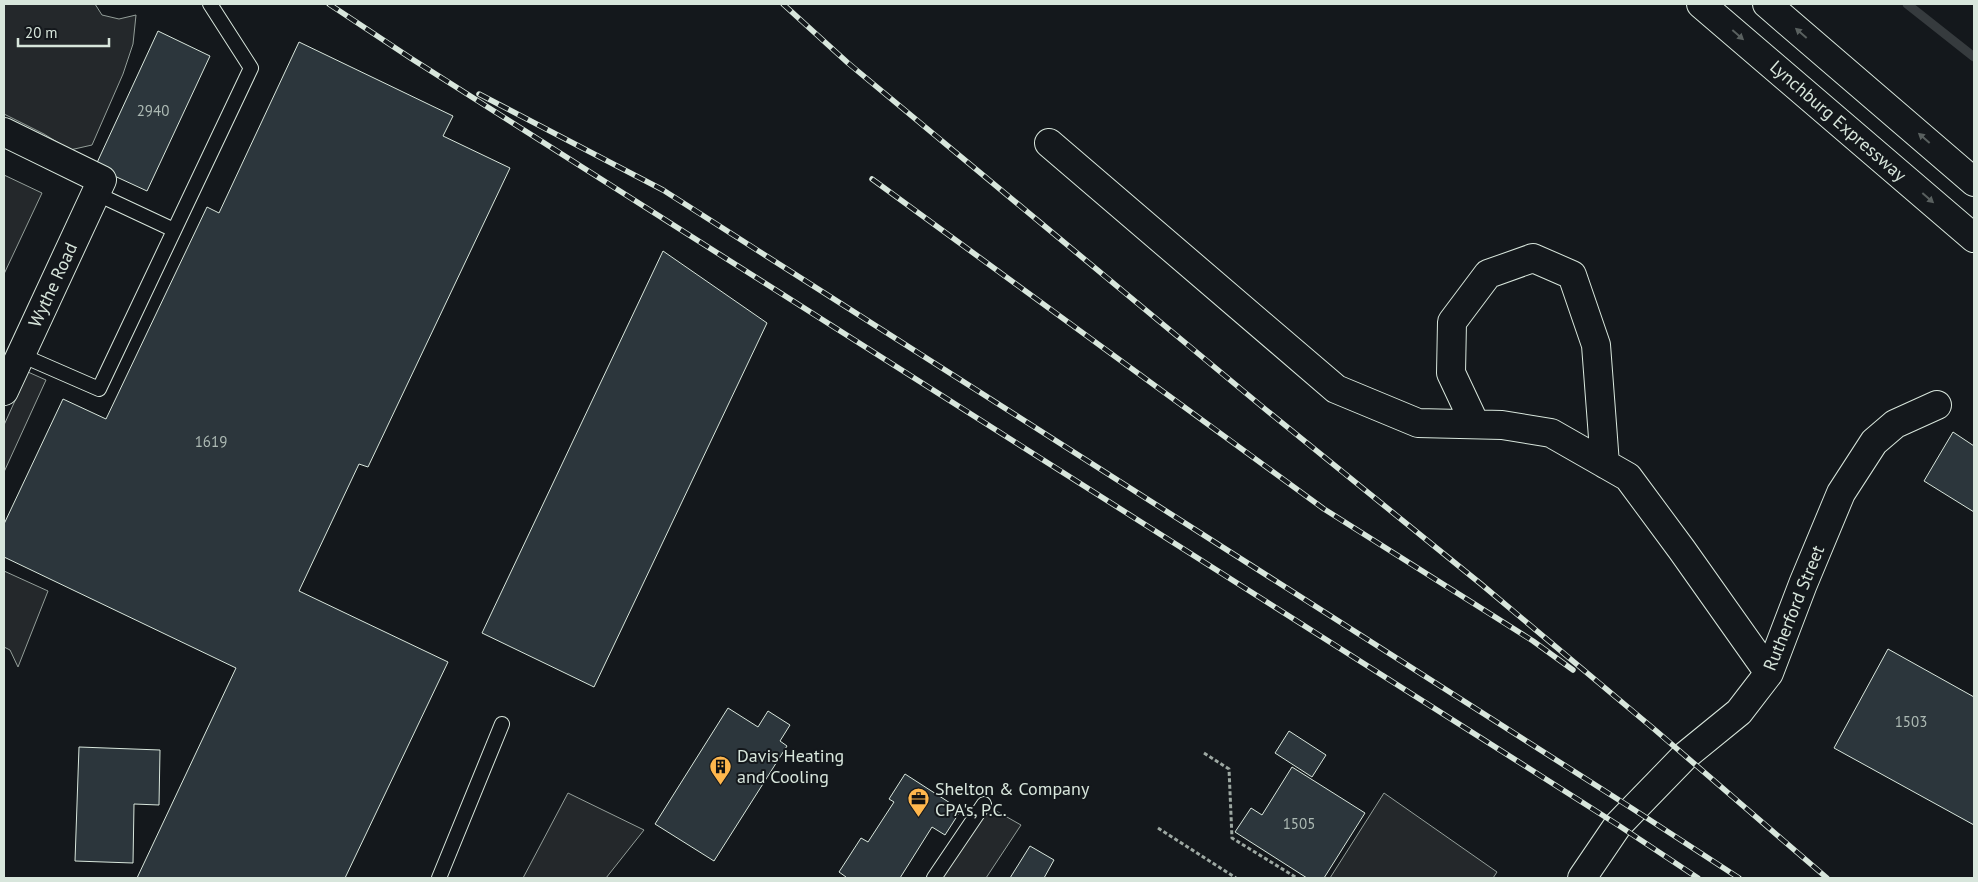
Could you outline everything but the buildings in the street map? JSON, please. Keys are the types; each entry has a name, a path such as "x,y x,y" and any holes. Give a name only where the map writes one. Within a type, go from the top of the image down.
{"main road":[{"name":"Lynchburg Expressway","path":"1701,4 1974,238"},
{"path":"1767,4 1974,182"},
{"path":"4,132 99,186"},
{"path":"1049,143 1336,389 1418,423 1502,425 1551,433 1628,477 1770,673"},
{"name":"Wythe Road","path":"4,391 99,186"},
{"path":"1475,424 1451,373 1452,322 1488,274 1532,258 1572,275 1596,345 1605,464"},
{"name":"Rutherford Street","path":"1582,878 1618,825 1685,756 1739,712 1770,673 1802,584 1841,493 1874,442 1895,424 1937,405"}],"lane":[{"path":"21,355 99,389 251,68 210,4"},
{"path":"99,186 174,230"},
{"path":"439,878 502,724"},
{"path":"934,878 984,804"}],"path":[{"path":"1204,752 1230,769 1232,838 1297,878"},
{"path":"1158,828 1236,878"}],"shaded area":[{"path":"4,4 95,4 102,15 119,19 136,15 133,44 123,74 92,145 70,150 44,134 4,114"},
{"path":"4,175 42,193 4,274"},
{"path":"28,372 46,380 4,472 4,425"},
{"path":"4,571 48,591 18,667 10,650 4,647"},
{"path":"568,793 644,830 606,878 523,878"},
{"path":"1384,793 1497,872 1493,878 1330,878"},
{"path":"984,804 1021,825 986,878 934,878"}],"waterway":[{"path":"1907,4 1974,57"}],"railway":[{"path":"329,4 412,59 1618,825 1698,878"},
{"path":"783,4 848,63 1265,409 1481,584 1654,729 1827,878"},
{"path":"479,94 663,190 1739,878"},
{"path":"872,179 1324,509 1533,641 1573,670"}],"place":[{"name":"Davis Heating and Cooling","path":"721,785"},
{"name":"Shelton & Company CPA's, P.C.","path":"919,818"}]}
